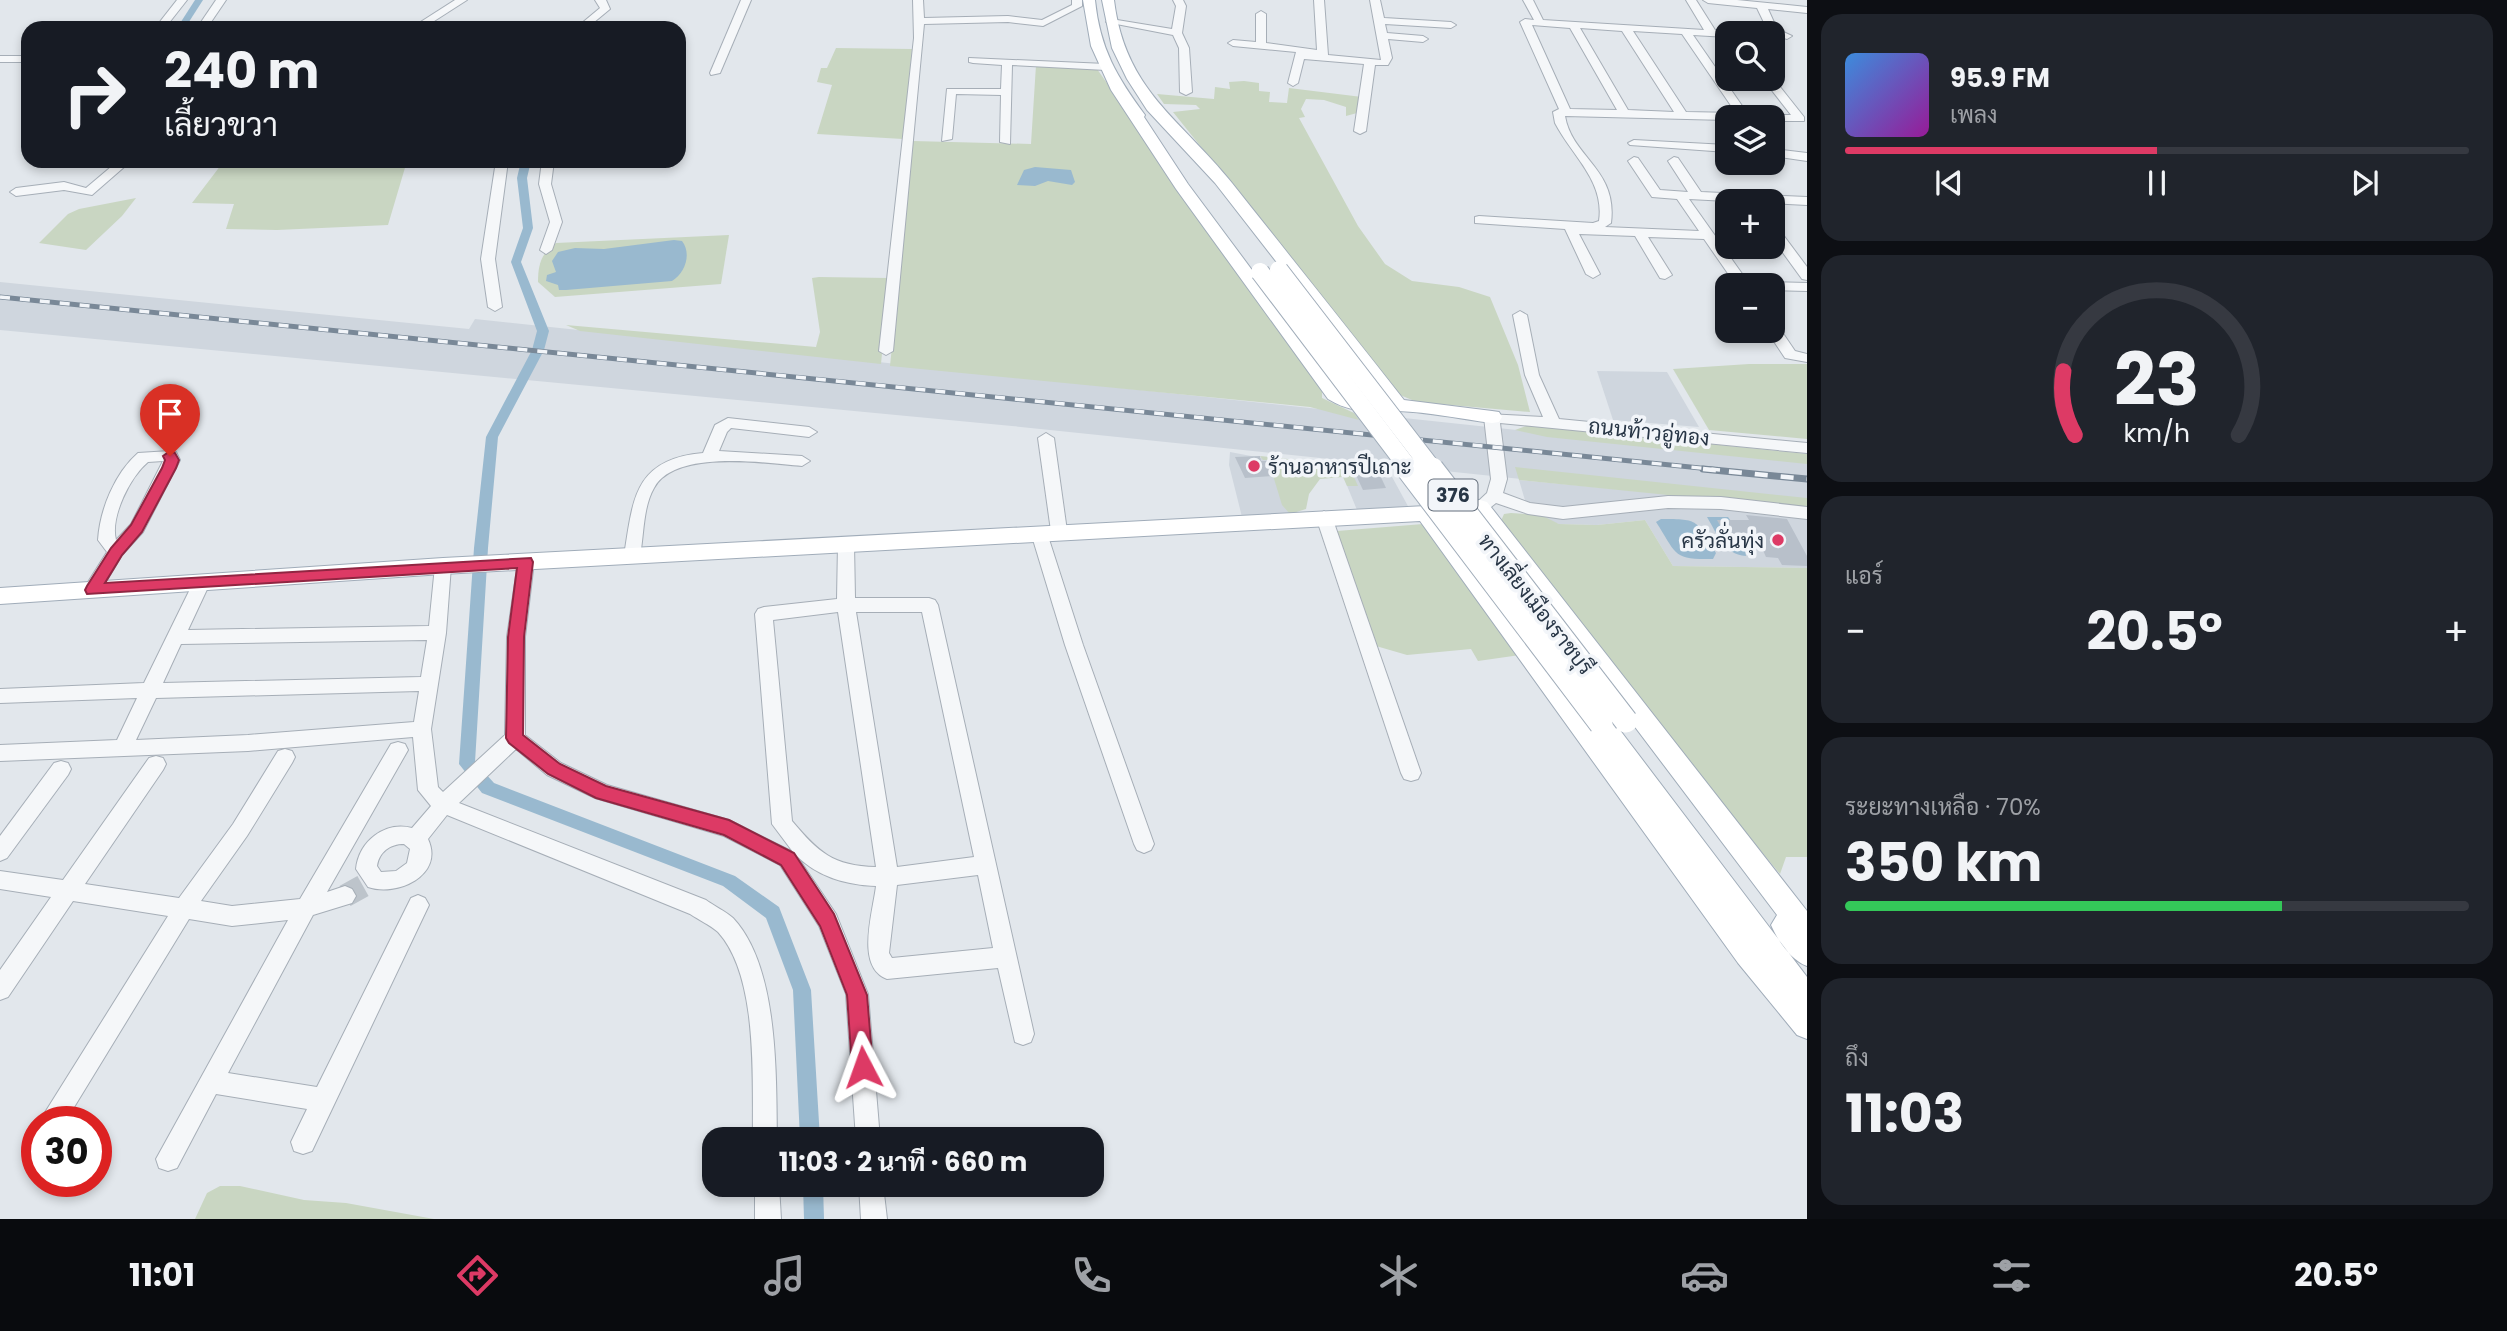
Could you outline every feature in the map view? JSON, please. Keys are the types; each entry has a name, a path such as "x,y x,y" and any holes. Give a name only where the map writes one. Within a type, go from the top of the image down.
{"main road":[{"name":"ทางเลี่ยงเมืองราชบุรี","path":"1089,0 1092,30 1106,67 1129,106 1154,131 1270,271"},
{"name":"ทางเลี่ยงเมืองราชบุรี","path":"1096,0 1108,33 1117,74 1154,131"},
{"name":"ทางเลี่ยงเมืองราชบุรี","path":"1106,0 1108,33 1138,87 1270,271 1614,723 1807,1001"},
{"path":"1129,106 1182,186 1335,394 1349,404 1370,408 1398,405 1492,417"},
{"path":"1154,109 1221,180 1398,405"},
{"path":"0,596 450,566 1426,513 1487,501 1807,933"},
{"path":"1426,513 1748,954 1807,1025"},
{"name":"ทางเลี่ยงเมืองราชบุรี","path":"1614,723 1807,953"}],"street":[{"path":"166,21 182,0"},
{"path":"207,21 221,0"},
{"path":"427,21 462,0"},
{"path":"589,21 604,9 605,4 600,0"},
{"path":"715,73 746,0"},
{"path":"886,351 919,21 918,0"},
{"path":"919,21 1008,19 1048,23 1072,10 1077,6 1077,0"},
{"path":"1178,0 1181,6 1177,33 1185,58 1186,92"},
{"path":"1319,0 1322,54"},
{"path":"1233,43 1261,44 1370,64 1384,63 1387,58 1375,0"},
{"path":"1528,0 1539,19"},
{"path":"1691,0 1711,33"},
{"path":"1708,0 1761,5 1790,4 1807,10"},
{"path":"1761,5 1773,31 1787,36"},
{"path":"1261,14 1261,44"},
{"path":"1380,21 1451,25"},
{"path":"1565,110 1525,22 1715,33"},
{"path":"1572,23 1624,113"},
{"path":"1624,26 1682,115"},
{"path":"1685,31 1736,105"},
{"path":"1108,33 1177,33"},
{"path":"1383,36 1423,38"},
{"path":"1293,83 1299,55 1322,54"},
{"path":"0,59 21,59"},
{"path":"974,60 1106,67"},
{"path":"1006,142 1007,61"},
{"path":"1360,131 1370,64"},
{"path":"946,139 951,91 1007,92"},
{"path":"1778,91 1800,118 1785,118"},
{"path":"1479,220 1594,227 1605,223 1605,202 1600,183 1590,163 1571,141 1558,118 1559,112 1565,110 1715,116"},
{"path":"1634,142 1715,148"},
{"path":"1785,154 1807,157"},
{"path":"1634,161 1656,194 1715,197"},
{"path":"1674,161 1697,196"},
{"path":"16,192 64,186 88,192 117,168"},
{"path":"495,307 488,259 501,168"},
{"path":"545,168 545,193 556,222 546,250"},
{"path":"1681,196 1735,273"},
{"path":"1785,201 1807,201"},
{"path":"1593,274 1571,230 1708,235"},
{"path":"1639,232 1665,275"},
{"path":"1785,247 1807,276"},
{"path":"1785,286 1807,287"},
{"path":"1520,315 1532,375 1553,422"},
{"path":"1782,343 1790,355 1807,358"},
{"path":"1492,417 1499,479 1487,501 1563,513 1668,502 1721,503 1807,513"},
{"name":"ถนนท้าวอู่ทอง","path":"1492,417 1807,448"},
{"path":"709,456 720,429 728,423 810,432"},
{"path":"1046,438 1049,532 1074,645 1144,844"},
{"path":"632,556 642,499 649,480 665,466 709,456 727,455 802,461"},
{"path":"92,590 116,551 137,528 169,468 172,460 170,456 144,457 132,468 108,518 106,540 116,551"},
{"path":"1324,517 1410,774"},
{"path":"846,544 846,606 888,876 878,956 887,969 1006,957"},
{"path":"415,840 443,805 515,738 516,637 523,562"},
{"path":"450,566 422,729 428,790 443,805 698,907 726,926 744,954 761,1027 765,1127"},
{"path":"122,747 201,583"},
{"path":"986,865 870,877 828,868 802,848 782,824 764,614 846,606 929,605 986,865 1006,957 1023,1034"},
{"path":"175,637 437,633"},
{"path":"0,696 243,687 429,684"},
{"path":"0,753 248,743 422,729"},
{"path":"515,738 554,769 602,792 729,828 787,859 828,921 857,995 867,1127"},
{"path":"168,1159 306,908 398,750"},
{"path":"61,1106 185,907 240,830 285,757"},
{"path":"0,989 70,892 156,764"},
{"path":"0,852 61,769"},
{"path":"0,880 232,916 306,908 361,887 391,882 409,874 420,860 420,845 415,840 400,835 391,836 375,846 366,861 361,887"},
{"path":"303,1142 418,905"},
{"path":"212,1082 325,1100"},
{"path":"767,1197 768,1219"},
{"path":"873,1197 874,1219"}],"shaded area":[{"path":"0,282 469,329 475,319 1807,461 1807,568 1673,566 1645,520 1597,525 1559,524 1529,514 1519,480 1657,493 1012,426 0,330"},
{"path":"1597,371 1667,372 1699,427 1613,420"},
{"path":"1230,452 1272,460 1275,468 1272,469 1290,514 1242,517 1229,465"},
{"path":"1349,466 1378,470 1391,475 1409,508 1357,510 1341,471 1350,471"}],"green space":[{"path":"836,48 912,49 903,139 817,134 832,85 817,82 821,68 827,68"},
{"path":"1036,65 1097,69 1322,387 1322,398 1354,413 1359,420 1310,407 890,366 913,141 1031,144"},
{"path":"1229,82 1259,83 1259,91 1270,92 1269,102 1287,103 1289,88 1362,97 1357,113 1346,116 1346,107 1324,100 1306,99 1301,109 1305,117 1299,118 1358,226 1385,264 1412,281 1459,287 1490,297 1518,365 1530,412 1417,402 1400,395 1173,112 1200,109 1196,105 1164,104 1157,94 1214,99 1215,87 1230,89"},
{"path":"219,168 405,168 388,225 277,230 226,229 234,204 192,203"},
{"path":"136,198 122,216 86,250 39,243 68,214 79,209"},
{"path":"729,235 721,284 555,297 538,282 541,260 556,243"},
{"path":"812,278 889,278 881,364 580,331 566,325 816,347 820,332"},
{"path":"1749,364 1807,364 1807,439 1709,430 1673,369"},
{"path":"1529,425 1807,454 1807,464 1547,437 1515,430"},
{"path":"1260,456 1349,466 1358,486 1347,486 1343,477 1320,479 1309,494 1306,509 1290,514 1282,505 1271,469 1275,468 1272,460 1263,460"},
{"path":"1515,467 1807,498 1807,509 1519,480"},
{"path":"1504,514 1541,515 1559,524 1597,525 1645,520 1673,566 1807,568 1807,857 1786,857 1780,874 1697,774 1501,521"},
{"path":"1423,524 1520,655 1478,661 1471,649 1407,655 1376,646 1337,531"},
{"path":"220,1186 240,1186 304,1200 346,1203 434,1219 195,1219 207,1193"}],"water":[{"path":"1035,167 1071,170 1075,182 1072,185 1048,181 1035,186 1017,185 1024,170"},
{"path":"682,241 687,257 684,268 672,281 559,290 558,285 546,281 547,275 556,272 552,261 558,252 575,248 604,249"},
{"path":"1707,517 1728,517 1743,538 1746,556 1726,548"},
{"path":"1661,519 1690,521 1696,524 1716,553 1713,559 1690,558 1677,553 1656,522"}],"building":[{"name":"ร้านอาหารปีเถาะ","path":"1260,456 1261,461 1267,461 1273,476 1245,478 1235,457"},
{"path":"1378,471 1386,488 1363,490 1355,473"},
{"name":"ครัวลั่นทุ่ง","path":"1746,515 1787,519 1807,556 1807,566 1782,565 1778,558 1766,557 1758,539 1728,540 1717,520 1749,520"}],"waterway":[{"path":"186,21 199,0"},
{"path":"524,168 522,178 528,228 516,262 543,331 538,350 492,437 481,548 467,764 488,788 729,881 773,913 802,990 809,1127"},
{"path":"813,1197 814,1219"}],"tunnel":[{"path":"345,896 363,886"}],"railway":[{"path":"0,297 1720,470"},
{"path":"1703,469 1807,479"}],"place":[{"name":"ร้านอาหารปีเถาะ","path":"1254,466"},
{"name":"ครัวลั่นทุ่ง","path":"1778,540"}],"route":[{"path":"170,456 172,460 169,468 137,528 116,551 92,590 526,562 516,637 515,738 554,769 602,792 729,828 787,859 828,921 857,995 863,1067"}]}
